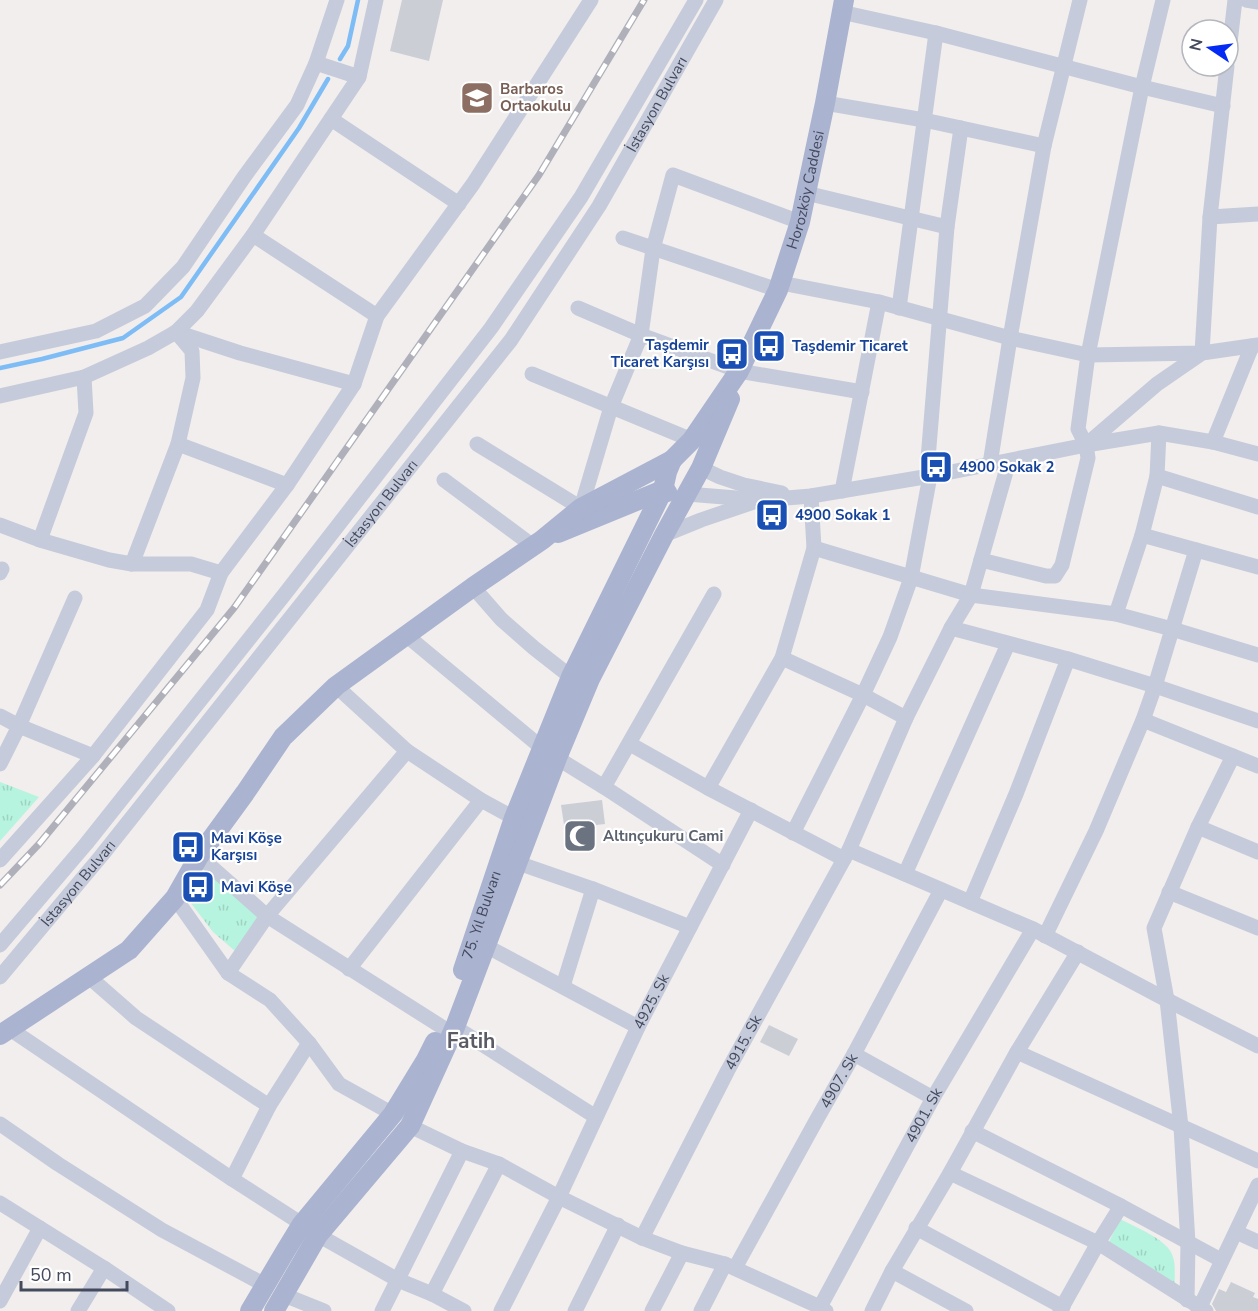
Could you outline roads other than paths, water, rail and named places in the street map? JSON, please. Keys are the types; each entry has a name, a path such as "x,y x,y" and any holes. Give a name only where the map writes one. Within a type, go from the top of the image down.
{"main road":[{"name":"Horozköy Caddesi","path":"739,371 779,286 800,222 825,103 842,6"},
{"path":"5,1032 129,950 175,898 199,856 284,737 336,686 537,543 581,508 672,460 692,441 739,371"},
{"path":"550,753 701,468 735,389 739,371"},
{"path":"672,460 689,461 701,468"},
{"name":"75. Yıl Bulvarı","path":"279,1303 310,1229 410,1126 448,1027 486,946 518,863 571,677 663,490 672,460"},
{"path":"537,543 663,490 674,494 687,494"},
{"name":"75. Yıl Bulvarı","path":"250,1311 265,1285 310,1229 393,1114 448,1027 514,818 550,753"}],"street":[{"path":"0,352 96,331 145,306 183,267 244,177 297,105 316,63 337,0"},
{"path":"0,396 84,377 148,348 176,332 197,310 253,235 359,78 376,0"},
{"path":"0,860 93,756 207,610 221,573 286,485 354,384 377,316 473,184 591,0"},
{"name":"İstasyon Bulvarı","path":"0,945 86,844 262,623 491,328 581,197 696,0"},
{"name":"İstasyon Bulvarı","path":"0,977 109,846 511,340 599,206 716,0"},
{"path":"990,464 1044,146 1080,0"},
{"path":"981,560 1046,576 1055,576 1062,565 1088,458 1086,445 1077,429 1088,355 1142,87 1163,0"},
{"path":"1233,18 1235,0"},
{"path":"1246,0 1258,2"},
{"path":"842,6 936,33 1223,106"},
{"path":"899,308 936,33"},
{"path":"316,63 359,78"},
{"path":"1202,353 1210,217 1226,78"},
{"path":"825,103 924,120 1044,146"},
{"path":"331,119 459,204"},
{"path":"928,459 947,227 961,128"},
{"path":"477,444 581,508 611,407 641,335 653,249 673,175 800,222"},
{"path":"806,193 947,227"},
{"path":"1210,217 1258,214"},
{"path":"253,235 377,316"},
{"path":"622,238 779,286 879,302 1010,338 1088,355 1202,353 1255,346"},
{"path":"842,491 879,302"},
{"path":"578,308 641,335 739,371 862,392"},
{"path":"176,332 240,353 354,384"},
{"path":"132,564 178,444 193,378 192,351 176,332"},
{"path":"1213,442 1255,346"},
{"path":"1086,445 1157,384 1202,353"},
{"path":"532,374 692,441"},
{"path":"40,540 87,413 84,377"},
{"path":"1116,614 1142,535 1157,477 1159,433"},
{"path":"687,494 775,500 930,476 1159,433 1213,442 1258,454"},
{"path":"178,444 286,485"},
{"name":"4915. Sk","path":"642,1238 728,1070 846,854 906,718 951,628 971,595 1009,461"},
{"path":"701,468 744,485 804,496"},
{"path":"793,832 890,637 911,578 930,476"},
{"path":"1157,477 1258,507"},
{"path":"444,480 537,543"},
{"path":"708,788 782,658 814,548 804,496"},
{"path":"664,535 761,500"},
{"path":"0,525 40,540 109,560 132,564 191,564 221,573"},
{"path":"1142,535 1258,567"},
{"path":"814,548 971,595 1116,614 1258,655"},
{"name":"4901. Sk","path":"823,1309 933,1098 1039,932 1096,831 1143,720 1196,550"},
{"path":"473,587 501,619 571,677"},
{"path":"604,787 714,594"},
{"path":"0,764 75,597"},
{"path":"951,628 1155,686 1258,721"},
{"path":"406,635 550,753 723,865"},
{"path":"905,874 1008,645"},
{"path":"782,658 863,695 906,718"},
{"path":"970,902 1016,794 1068,660"},
{"path":"336,686 407,751 481,800 514,818"},
{"path":"0,716 93,756"},
{"path":"1143,720 1258,766"},
{"path":"630,744 793,832 846,854 905,874 1039,932 1258,1046"},
{"path":"228,973 267,915 407,751"},
{"path":"1198,1307 1188,1243 1181,1128 1167,1000 1154,928 1198,827 1233,756"},
{"path":"349,969 481,800"},
{"name":"4925. Sk","path":"501,1311 559,1197 638,1027 751,810"},
{"path":"1198,827 1258,852"},
{"path":"199,856 267,915 349,969 596,1117"},
{"path":"518,863 690,927"},
{"path":"563,986 592,889"},
{"name":"4907. Sk","path":"701,1311 817,1119 941,890"},
{"path":"1169,892 1258,928"},
{"path":"175,898 228,973 270,1000 309,1043 339,1084 393,1114"},
{"path":"486,946 638,1027"},
{"path":"872,1311 916,1228 950,1173 1017,1052 1078,952"},
{"path":"88,976 136,1018 269,1106"},
{"path":"5,1032 310,1229 398,1280 464,1311"},
{"path":"232,1179 269,1106 309,1043"},
{"path":"1017,1052 1258,1161"},
{"path":"854,1054 933,1098"},
{"path":"0,1124 162,1230 265,1285"},
{"path":"410,1126 462,1151 500,1164 559,1197 642,1238 682,1253 730,1266 823,1309"},
{"path":"972,1131 1121,1206 1221,1260"},
{"path":"382,1311 462,1151"},
{"path":"432,1294 500,1164"},
{"path":"950,1173 1098,1243 1198,1307"},
{"path":"1198,1307 1258,1185"},
{"path":"0,1203 168,1311"},
{"path":"916,1228 1062,1309 1121,1206"},
{"path":"576,1311 618,1225"},
{"path":"0,1301 40,1228"},
{"path":"1236,1232 1258,1242"},
{"path":"652,1311 682,1253"},
{"path":"78,1311 104,1268"},
{"path":"892,1271 966,1311"},
{"path":"279,1303 324,1311"}],"waterway":[{"path":"340,59 348,46 358,0"},
{"path":"0,368 123,338 181,297 299,128 328,79"}],"railway":[{"path":"0,885 39,844 234,608 539,175 644,0"}],"place":[{"name":"Barbaros Ortaokulu","path":"477,98"},
{"name":"Taşdemir Ticaret","path":"769,346"},
{"name":"Taşdemir Ticaret Karşısı","path":"732,354"},
{"name":"4900 Sokak 2","path":"936,467"},
{"name":"4900 Sokak 1","path":"772,515"},
{"name":"Altınçukuru Cami","path":"580,836"},
{"name":"Mavi Köşe Karşısı","path":"188,847"},
{"name":"Mavi Köşe","path":"198,887"}],"district":[{"name":"Fatih","path":"471,1041"}]}
